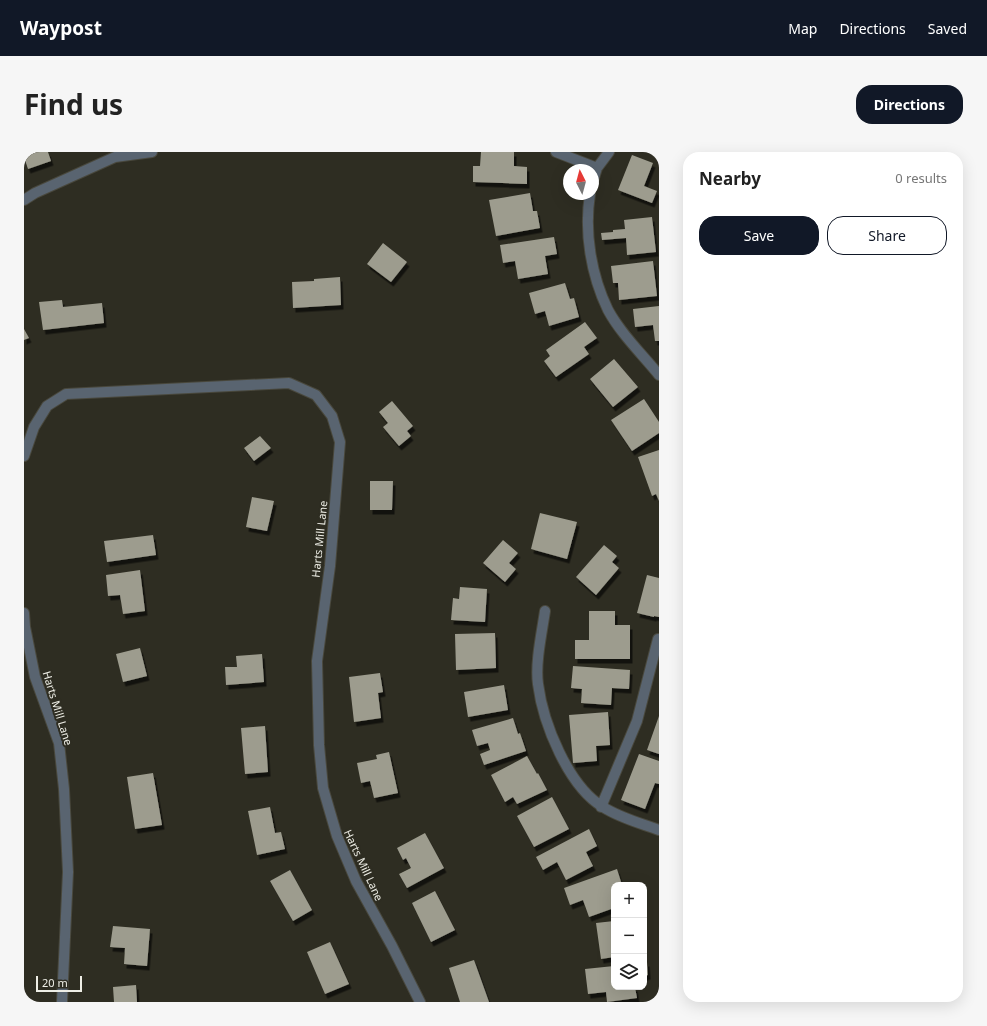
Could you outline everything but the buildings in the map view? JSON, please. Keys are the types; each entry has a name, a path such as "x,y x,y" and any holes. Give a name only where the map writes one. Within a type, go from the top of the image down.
{"street":[{"path":"24,200 35,193 115,157 152,152"},
{"path":"556,152 587,164"},
{"path":"599,166 610,152"},
{"path":"589,200 588,208 590,252 598,287 609,310 623,332 659,375"},
{"name":"Harts Mill Lane","path":"24,456 34,427 47,406 66,394 288,383 316,395 332,416 340,442 330,566 317,661 319,745 323,788 337,836 356,881 392,946 420,1002"},
{"path":"545,611 539,650 538,683 544,715 557,751 581,788 601,806 615,814 659,830"},
{"name":"Harts Mill Lane","path":"24,613 25,627 35,677 59,743 64,789 68,872 62,1002"},
{"path":"601,806 637,721 658,639"}]}
